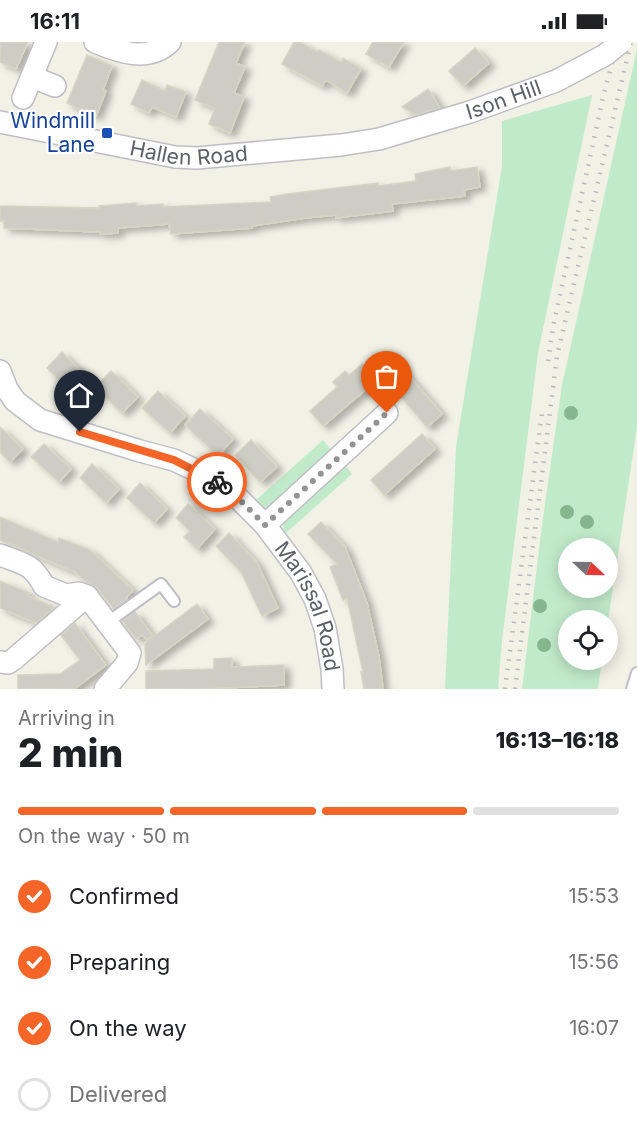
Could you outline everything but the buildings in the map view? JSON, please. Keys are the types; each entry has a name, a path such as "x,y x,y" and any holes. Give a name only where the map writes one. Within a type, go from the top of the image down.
{"street":[{"path":"23,98 46,42"},
{"path":"95,42 127,54 146,54 161,49 170,42"},
{"name":"Ison Hill","path":"379,139 470,112 556,81 605,55 621,42"},
{"path":"32,77 55,86"},
{"name":"Hallen Road","path":"0,122 175,157 197,158 341,145 379,139"},
{"name":"Marissal Road","path":"0,370 7,389 15,401 40,420 174,460 208,476 232,492 265,525 301,573 315,599 325,628 333,689"},
{"path":"265,525 387,413"},
{"path":"0,555 31,567 37,572 44,586 66,595 79,593 87,596 108,622 130,653 127,663 105,689"},
{"path":"0,662 8,663 87,596"}],"lane":[{"path":"108,622 161,584 174,601"},
{"path":"632,689 637,673"}],"green space":[{"path":"637,49 637,427 618,554 618,538 558,538 558,598 611,598 610,610 558,610 558,670 601,670 598,689 522,689 562,385"},
{"path":"592,95 538,353 498,689 445,689 456,447 502,166 502,121"},
{"path":"323,440 334,453 268,508 262,507 256,500"},
{"path":"346,466 352,474 286,533 283,528 285,520"}],"railway":[{"path":"548,361 553,327 604,93 618,42"},
{"path":"515,689 557,356 631,42"},
{"path":"505,689 542,412"}],"way so far":[{"path":"217,482 232,492 265,525 387,413"}],"place":[{"name":"Windmill Lane","path":"107,133"}],"route":[{"path":"80,432 174,460 217,482"}]}
